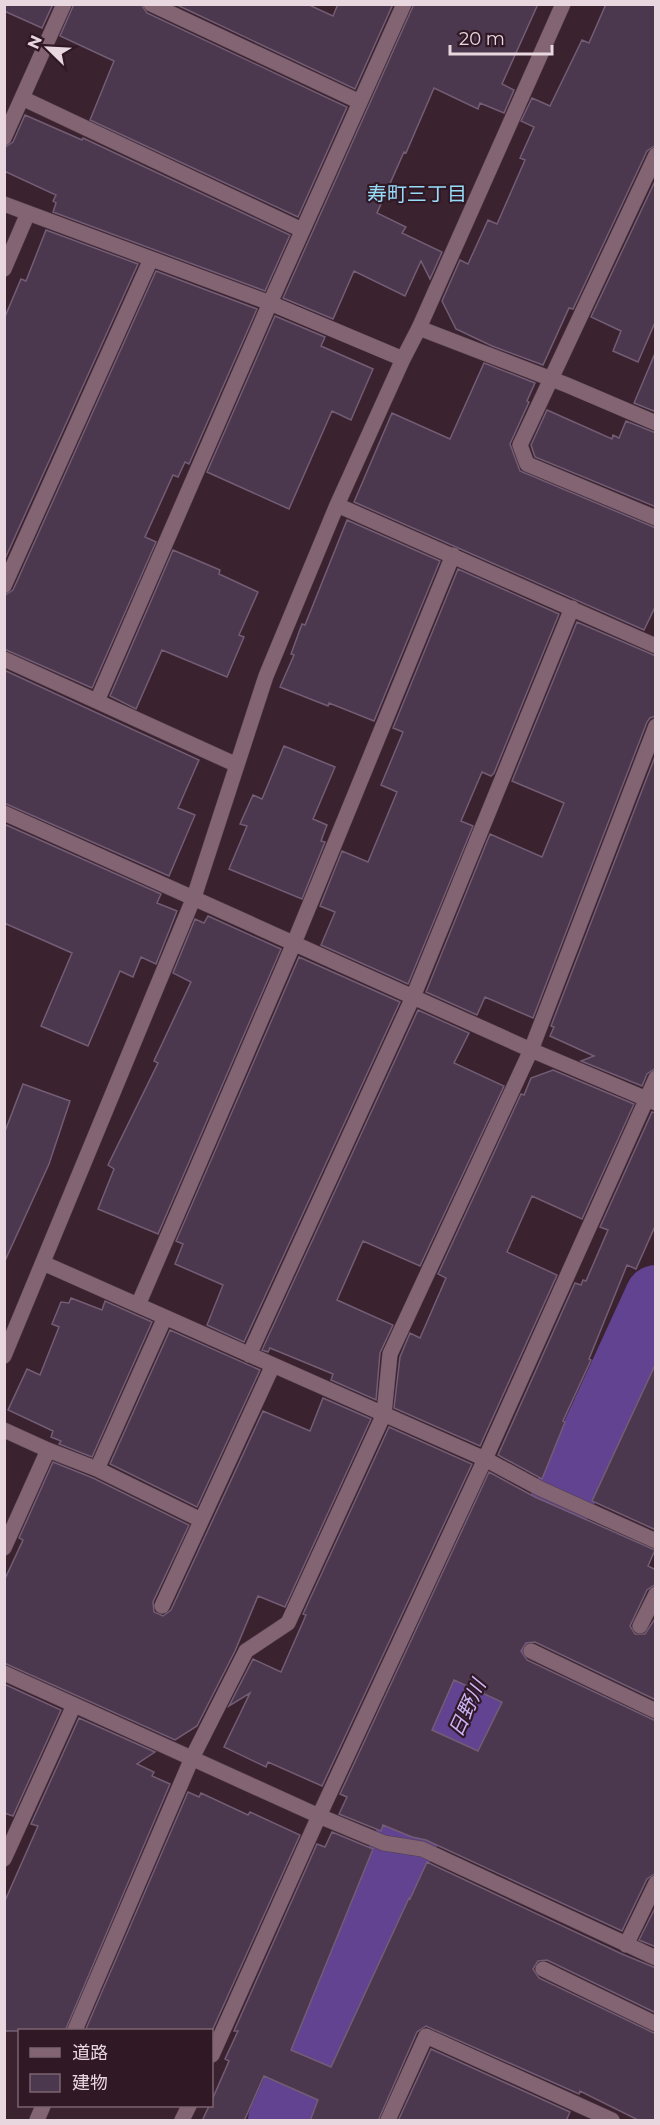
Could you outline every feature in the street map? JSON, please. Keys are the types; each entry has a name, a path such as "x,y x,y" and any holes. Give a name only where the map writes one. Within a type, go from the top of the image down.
{"street":[{"path":"4,138 64,4"},
{"path":"151,4 360,102"},
{"path":"97,701 302,230 404,4"},
{"path":"4,1356 194,897 266,676 337,505 419,328 563,4"},
{"path":"22,98 302,230"},
{"path":"656,154 520,445 527,464 656,518"},
{"path":"4,204 270,303 403,359"},
{"path":"4,269 28,213"},
{"path":"4,586 151,259"},
{"path":"419,328 656,423"},
{"path":"337,505 656,646"},
{"path":"138,1305 294,943 453,555"},
{"path":"249,1355 412,997 572,608"},
{"path":"4,659 237,765"},
{"path":"76,2029 192,1758 246,1651 288,1623 384,1414 390,1354 531,1050 656,726"},
{"path":"4,813 651,1102"},
{"path":"213,2053 319,1816 651,1102 656,1078"},
{"path":"43,1263 485,1459 583,1509 656,1540"},
{"path":"98,1469 165,1317"},
{"path":"162,1606 273,1365"},
{"path":"4,1430 98,1469 201,1520"},
{"path":"4,1548 48,1450"},
{"path":"640,1626 656,1594"},
{"path":"531,1651 656,1711"},
{"path":"4,1673 384,1844 422,1849 656,1958"},
{"path":"4,1859 74,1705"},
{"path":"626,1945 656,1883"},
{"path":"543,1969 656,2024"},
{"path":"388,2121 426,2036 612,2121"},
{"path":"36,2121 43,2107"},
{"path":"182,2121 189,2107"}],"building":[{"path":"4,4 53,4 42,28 4,11"},
{"path":"74,4 141,4 147,13 347,107 298,217 90,120 114,61 60,36"},
{"path":"175,4 307,4 333,16 338,4 393,4 355,89"},
{"path":"414,4 538,4 502,84 514,90 504,113 480,103 478,109 434,88 377,213 406,227 402,233 442,252 430,279 421,261 405,296 354,271 333,319 283,298"},
{"path":"606,4 656,4 656,145 647,151 573,309 569,308 543,365 492,346 456,329 442,301 460,260 468,264 488,220 497,224 525,160 520,158 534,127 521,121 532,98 550,106 582,40 589,43"},
{"path":"25,115 82,140 83,138 290,235 265,291 53,212 56,203 53,201 56,195 4,171 4,148 13,142"},
{"path":"656,179 656,320 638,362 613,351 621,331 591,317"},
{"path":"46,230 138,264 4,561 4,319 21,279 26,281"},
{"path":"156,271 257,309 189,464 185,462 178,477 173,475 145,537 156,542 92,688 4,649 4,596 13,590"},
{"path":"275,316 325,337 321,346 373,369 351,420 332,411 289,509 207,472"},
{"path":"656,351 656,412 634,403"},
{"path":"484,363 535,383 510,444 520,471 656,528 656,605 644,630 354,502 392,413 450,439"},
{"path":"547,410 612,439 613,435 619,438 626,421 656,433 656,507 535,457 531,445"},
{"path":"347,520 440,561 374,721 280,687 294,655 291,654 302,624 305,625"},
{"path":"173,550 220,570 219,574 258,592 239,635 244,637 227,677 162,650 136,709 110,696"},
{"path":"458,569 559,614 494,773 491,776 482,772 461,821 473,826 408,984 321,945 335,912 320,906 342,851 368,862 397,792 381,785 403,732 393,728"},
{"path":"577,622 656,656 656,716 647,722 533,1018 485,997 477,1015 426,992 490,834 542,857 564,803 512,781"},
{"path":"4,670 199,760 178,808 195,815 169,876 4,803"},
{"path":"284,746 335,767 313,819 327,825 321,841 325,842 302,899 229,869 247,826 240,824 253,795 262,799"},
{"path":"656,754 656,1068 647,1074 642,1086 581,1061 594,1056 550,1036 554,1027 551,1026"},
{"path":"4,824 161,894 157,903 177,911 156,964 141,957 133,977 120,971 88,1046 41,1026 72,953 4,923"},
{"path":"208,916 281,949 158,1234 98,1209 114,1169 108,1165 158,1063 154,1061 191,982 173,973 195,919 204,923"},
{"path":"299,957 400,1002 244,1342 207,1325 223,1285 175,1264 183,1244 176,1241"},
{"path":"418,1010 469,1033 454,1063 504,1086 420,1266 363,1241 337,1300 393,1325 380,1353 376,1400 331,1380 333,1374 270,1348 268,1352 262,1350"},
{"path":"553,1070 634,1104 582,1219 532,1196 507,1252 557,1275 480,1446 394,1408 400,1357 410,1333 420,1338 446,1278 438,1274 521,1094 524,1095 531,1078"},
{"path":"23,1084 70,1101 49,1164 4,1263 4,1134"},
{"path":"652,1112 656,1113 656,1224 636,1269 627,1265 589,1359 591,1360 563,1421 565,1422 542,1479 498,1455 575,1283 581,1285 583,1280 586,1281 608,1230 600,1227"},
{"path":"71,1298 102,1310 105,1301 152,1322 92,1457 59,1444 61,1441 51,1437 53,1431 8,1410 27,1369 40,1375 59,1327 52,1324 61,1302 69,1303"},
{"path":"170,1330 260,1370 197,1507 110,1464"},
{"path":"656,1363 656,1530 592,1501"},
{"path":"323,1398 371,1419 285,1607 258,1596 235,1651 197,1726 175,1740 4,1663 4,1581 23,1540 19,1538 53,1462 93,1478 189,1525 153,1602 154,1612 163,1616 171,1610 263,1411 310,1431"},
{"path":"389,1427 472,1464 322,1786 268,1762 266,1767 224,1747 250,1693 229,1706 253,1659 281,1672 306,1615 303,1614"},
{"path":"489,1472 535,1497 655,1550 648,1566 656,1570 656,1584 647,1590 630,1626 635,1634 645,1634 656,1617 656,1700 535,1642 526,1643 521,1651 527,1660 656,1721 656,1873 647,1879 622,1931 426,1840 383,1825 381,1831 339,1814 347,1797 340,1794","holes":["454,1680 502,1702 478,1751 432,1730"]},
{"path":"4,1684 61,1710 13,1816 4,1813"},
{"path":"79,1718 155,1752 137,1764 154,1772 152,1776 170,1784 66,2029 4,2031 4,1903 38,1826 31,1824"},
{"path":"188,1792 199,1797 201,1793 248,1815 250,1812 300,1835 213,2029 86,2029"},
{"path":"332,1832 373,1849 291,2050 331,2067 427,1862 656,1968 656,2013 547,1960 538,1961 533,1969 539,1978 656,2034 656,2121 640,2121 580,2091 579,2094 426,2026 417,2032 378,2121 310,2121 318,2100 264,2076 244,2121 202,2121 209,2107 213,2107 213,2098 229,2061 225,2059 238,2031 234,2031 317,1844 325,1847"},
{"path":"656,1906 656,1947 639,1940"},
{"path":"431,2049 570,2112 566,2121 398,2121"}],"waterway":[{"name":"日野川","path":"279,2120 656,1296"}],"district":[{"name":"寿町三丁目","path":"417,194"}]}
